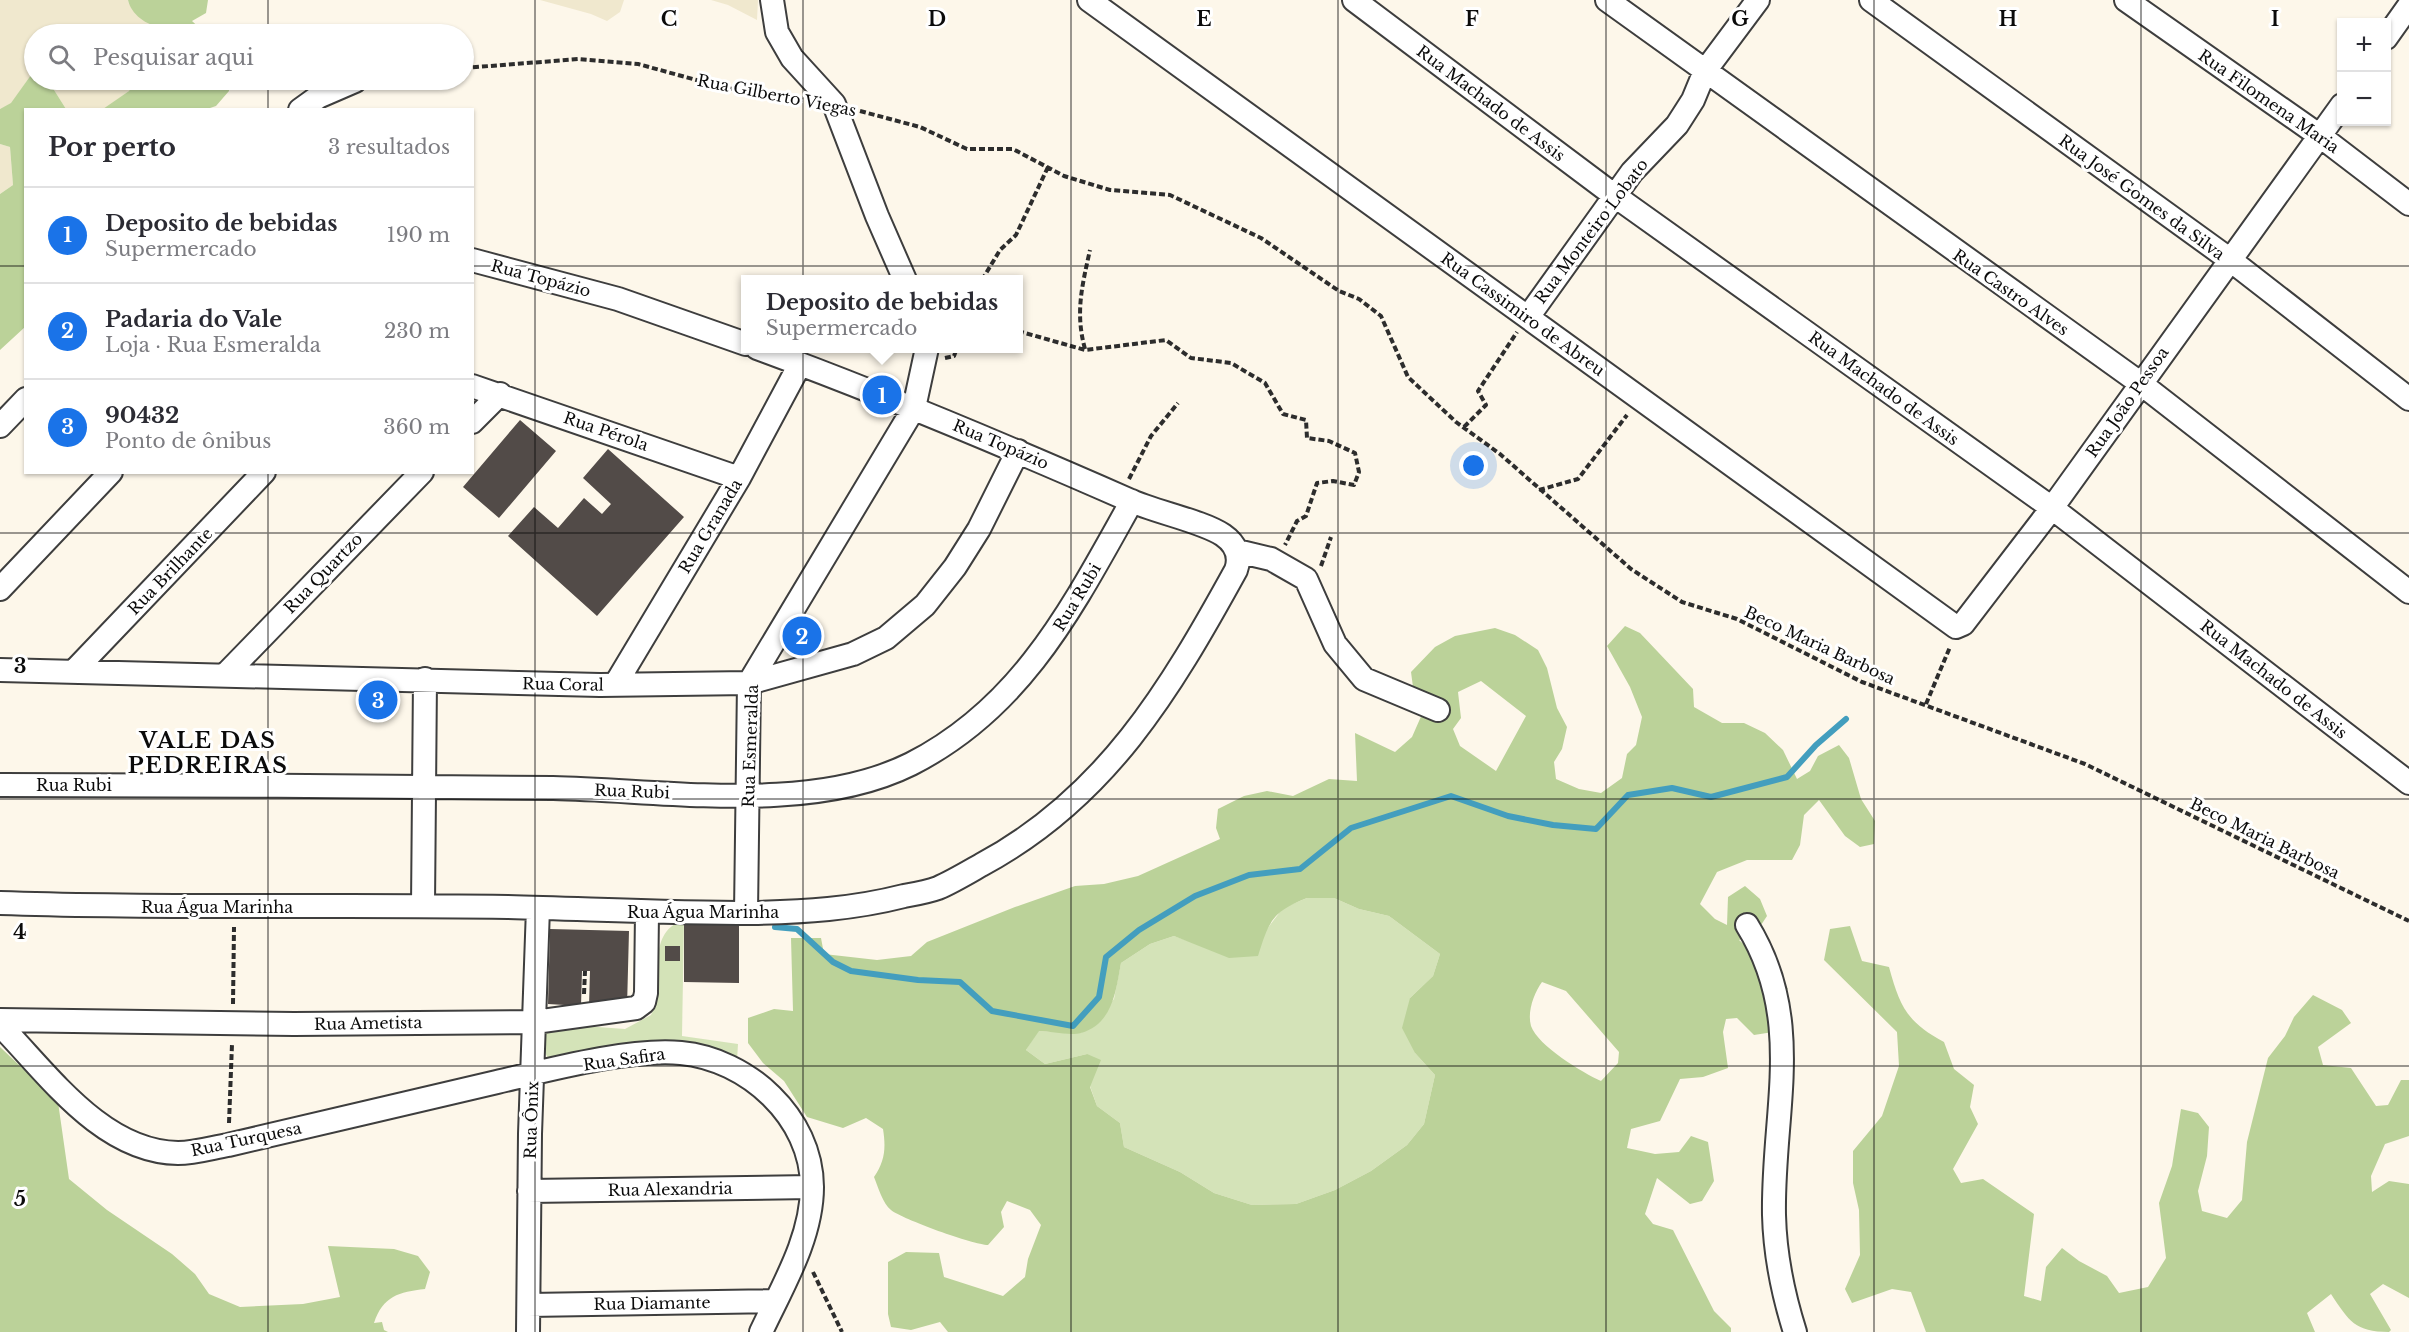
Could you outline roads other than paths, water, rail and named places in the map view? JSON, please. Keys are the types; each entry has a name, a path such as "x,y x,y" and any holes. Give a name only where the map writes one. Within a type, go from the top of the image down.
{"street":[{"path":"772,0 777,32 792,58 834,104 877,216 903,275"},
{"name":"Rua Cassimiro de Abreu","path":"1089,0 1958,627"},
{"name":"Rua Machado de Assis","path":"1354,0 1615,196 2052,508 2409,783"},
{"name":"Rua Castro Alves","path":"1607,0 2140,383 2409,592"},
{"name":"Rua Monteiro Lobato","path":"1528,317 1632,172 1677,124 1693,100 1705,71 1758,0"},
{"name":"Rua José Gomes da Silva","path":"1870,0 2229,259 2409,399"},
{"name":"Rua Filomena Maria","path":"2126,0 2320,136 2409,204"},
{"path":"2391,29 2405,5"},
{"path":"303,108 318,97 334,90"},
{"name":"Rua João Pessoa","path":"1958,627 2052,508 2229,259 2337,112"},
{"name":"Rua Topázio","path":"474,261 618,299 741,342"},
{"name":"Rua Topázio","path":"770,353 914,408 1126,499 1222,534 1237,551"},
{"name":"Rua Esmeralda","path":"746,913 748,682 914,408 926,353"},
{"name":"Rua Granada","path":"615,685 740,478 800,364"},
{"name":"Rua Pérola","path":"474,387 740,478"},
{"path":"474,420 500,394"},
{"path":"0,426 24,401"},
{"name":"Rua Coral","path":"0,670 75,670 615,685 748,682 853,654 886,638 925,605 955,567 979,529 1018,451"},
{"path":"0,589 109,474"},
{"name":"Rua Brilhante","path":"75,670 262,474"},
{"name":"Rua Quartzo","path":"225,675 420,474"},
{"name":"Rua Rubi","path":"0,785 424,787 748,795 849,787 910,764 963,730 1003,698 1036,662 1069,614 1126,499"},
{"path":"1237,551 1277,562 1306,579 1335,644 1364,679 1438,710"},
{"name":"Rua Água Marinha","path":"0,903 235,908 423,906 647,913 746,913 798,912 863,906 937,888 1015,845 1065,808 1121,753 1174,681 1208,622 1236,570 1239,561 1237,551"},
{"path":"423,906 425,679"},
{"name":"Rua Ônix","path":"528,1332 529,1191 538,908"},
{"name":"Rua Ametista","path":"0,1020 294,1024 535,1022 636,1008 642,1005 646,993 647,913"},
{"path":"1747,926 1763,951 1780,1007 1784,1082 1776,1164 1774,1215 1777,1256 1795,1332"},
{"name":"Rua Turquesa","path":"0,1025 75,1103 100,1124 126,1139 177,1153 228,1145 533,1074"},
{"name":"Rua Safira","path":"533,1074 660,1052 704,1057 747,1077 781,1105 794,1125 807,1155 812,1187 808,1217 799,1248 761,1332"},
{"name":"Rua Alexandria","path":"529,1191 812,1187"},
{"name":"Rua Diamante","path":"529,1305 776,1301"}],"waterway":[{"path":"775,927 797,929 833,962 851,971 918,980 960,982 992,1011 1073,1026 1099,997 1106,957 1139,930 1195,896 1249,875 1300,869 1351,828 1451,796 1508,816 1553,825 1596,829 1628,795 1672,788 1711,797 1787,777 1816,745 1846,719"}],"place":[{"name":"Deposito de bebidas","path":"882,395"},
{"name":"Padaria do Vale","path":"802,636"},
{"name":"90432","path":"378,700"}],"district":[{"name":"VALE DAS PEDREIRAS","path":"208,752"}]}
